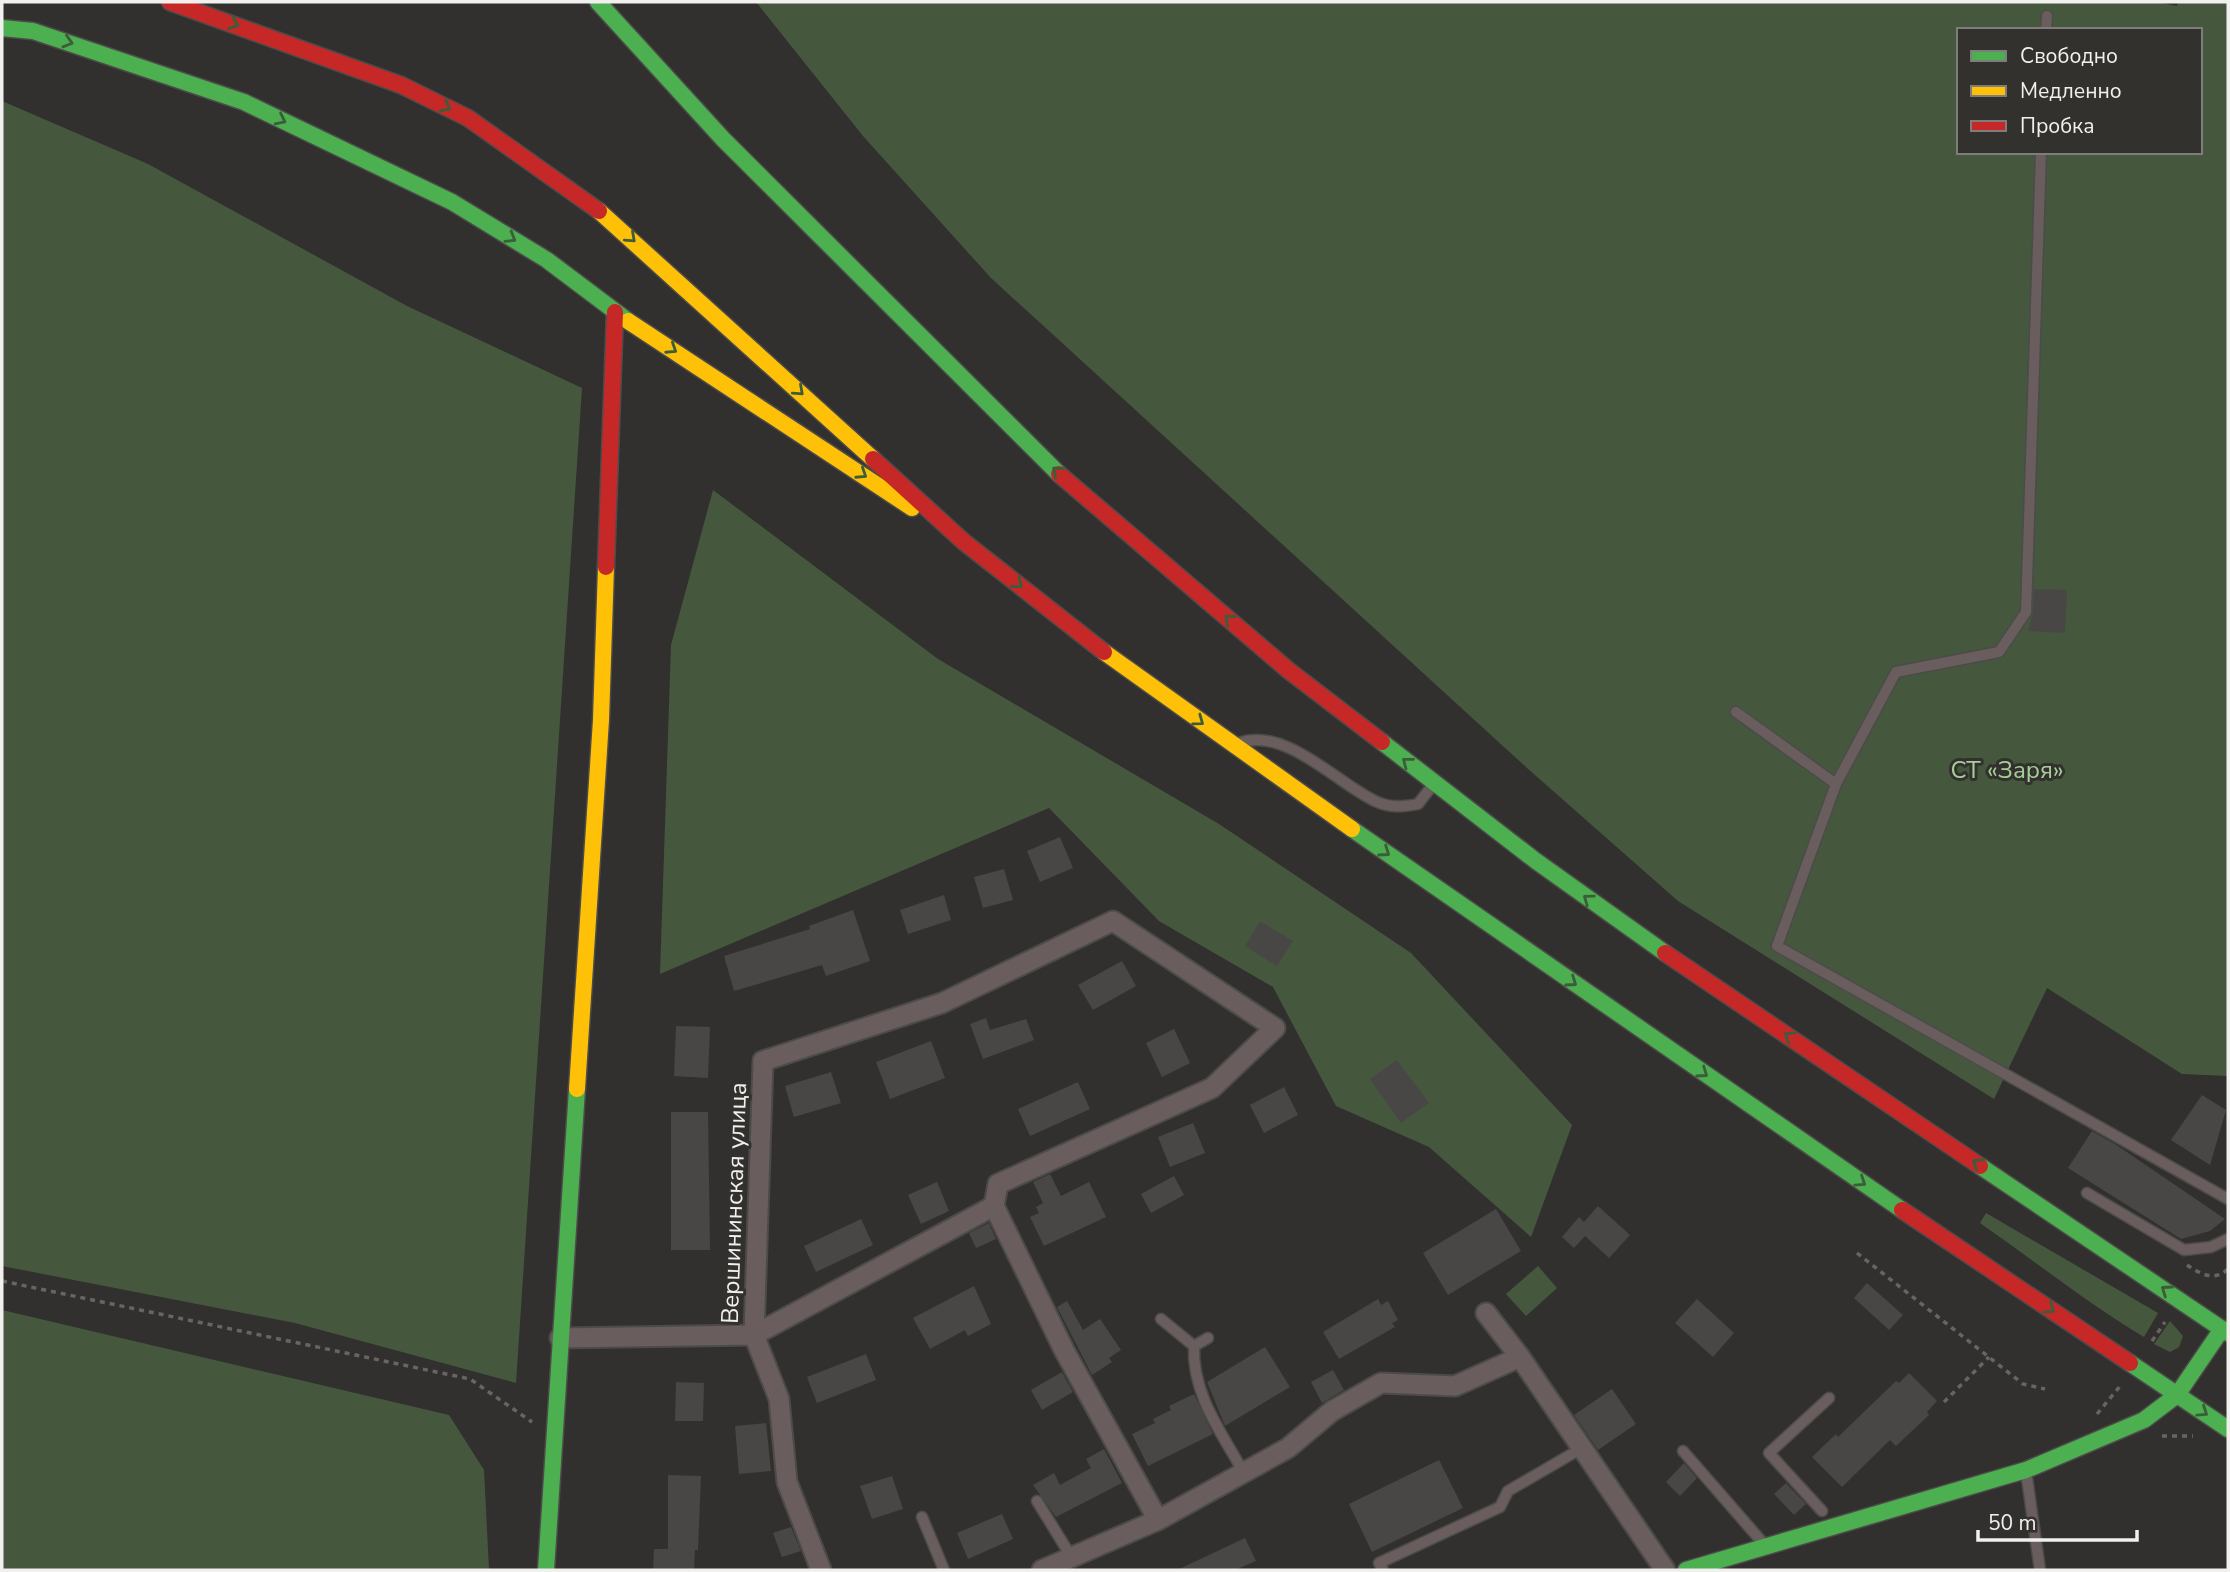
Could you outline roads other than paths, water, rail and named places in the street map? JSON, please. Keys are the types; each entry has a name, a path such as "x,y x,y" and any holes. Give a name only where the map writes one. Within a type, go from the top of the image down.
{"main road":[{"path":"170,2 401,85 468,118 523,155 613,222 964,542 1101,650 1232,745 1793,1136 2228,1429"},
{"path":"598,2 723,139 1035,453 1288,670 1434,783 1644,939 2226,1326 2177,1395 2144,1420 2026,1470 1768,1549 1686,1570"},
{"path":"2,28 33,31 244,102 452,202 547,260 615,312 964,542"},
{"path":"546,1570 601,720 615,312"}],"street":[{"name":"Вершининская улица","path":"821,1570 787,1482 779,1399 754,1335 763,1061 942,1003 1113,921 1275,1028 1212,1088 998,1184 994,1206"},
{"path":"560,1338 754,1335 994,1206 1064,1350 1158,1520"},
{"path":"1486,1314 1520,1357 1665,1570"},
{"path":"1042,1570 1158,1520 1244,1473 1288,1448 1332,1411 1381,1384 1455,1386 1520,1357"}],"lane":[{"path":"2046,28 2047,16"},
{"path":"2041,154 2026,612 1999,652 1896,672 1836,784 1777,946 2228,1199"},
{"path":"1736,712 1836,784"},
{"path":"1232,745 1249,739 1272,743 1324,766 1376,802 1400,807 1418,804 1434,783"},
{"path":"2087,1193 2184,1250 2211,1247 2228,1239"},
{"path":"1161,1320 1194,1346"},
{"path":"1194,1346 1208,1339"},
{"path":"1194,1346 1193,1367 1199,1392 1244,1473"},
{"path":"1822,1511 1769,1453 1829,1398"},
{"path":"1382,1570 1379,1563 1500,1507 1508,1491 1582,1448"},
{"path":"1683,1451 1768,1549"},
{"path":"2026,1470 2040,1570"},
{"path":"1037,1501 1072,1558"},
{"path":"922,1517 944,1570"}],"park label":[{"name":"СТ «Заря»","path":"2007,770"}]}
